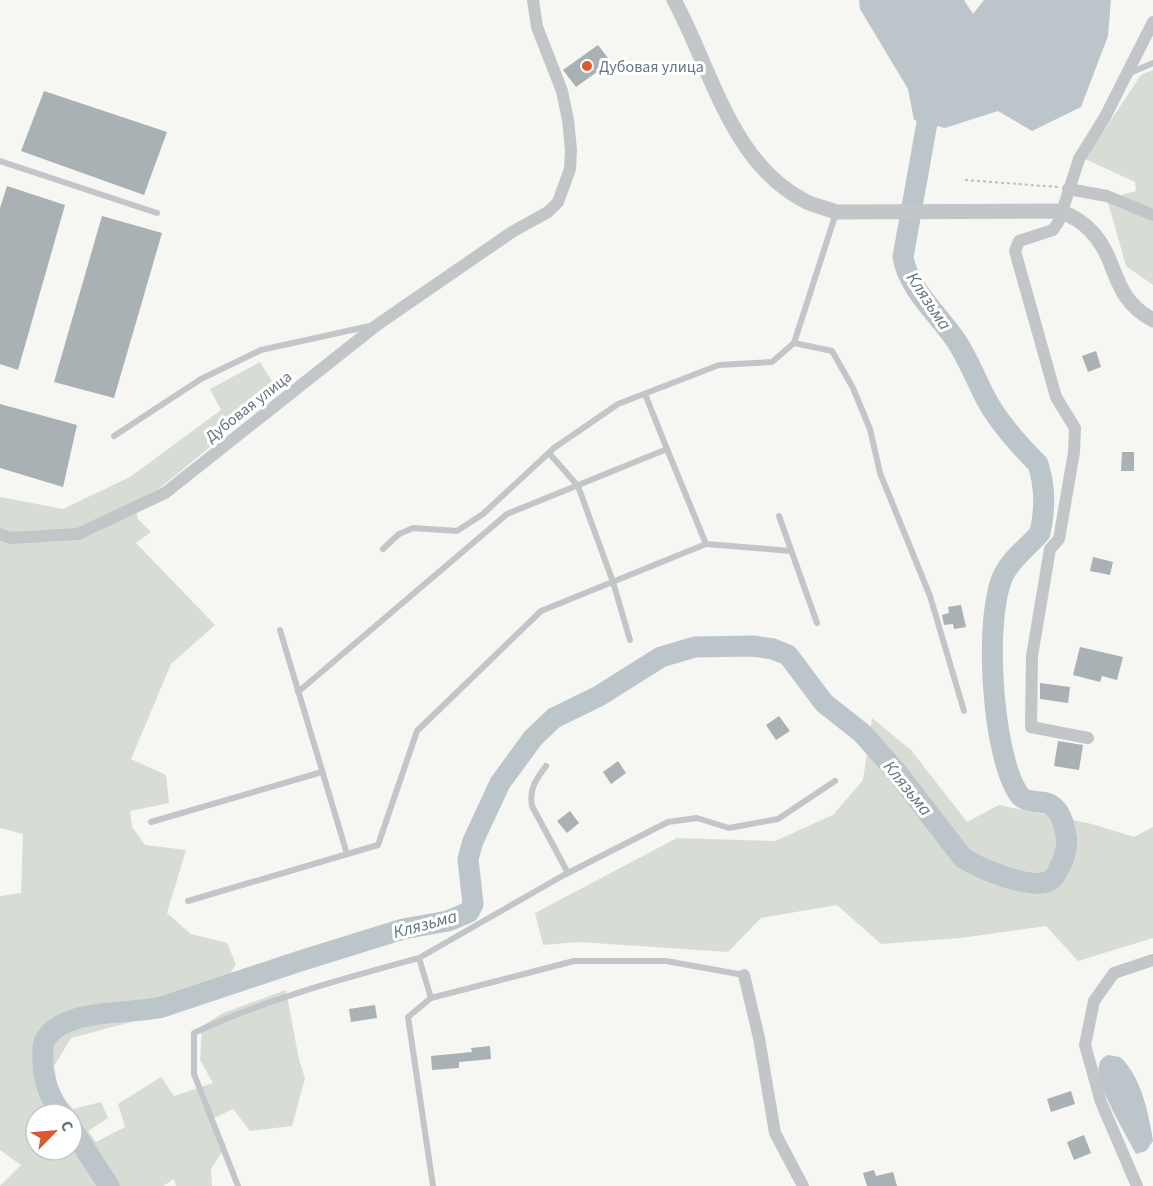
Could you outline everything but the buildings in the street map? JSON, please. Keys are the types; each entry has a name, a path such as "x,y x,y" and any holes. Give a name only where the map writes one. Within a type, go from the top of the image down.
{"street":[{"name":"Дубовая улица","path":"0,534 10,538 78,534 165,493 377,325 512,232 548,212 564,190 571,150 562,91 537,27 533,0"},
{"path":"674,0 689,27 734,128 758,162 805,201 836,212 1060,211 1080,220 1093,232 1105,251 1122,292 1137,311 1153,320"},
{"path":"1088,738 1031,728 1032,656 1050,549 1059,539 1074,452 1075,428 1056,397 1015,251 1019,241 1053,230 1078,159 1105,117 1124,75 1153,22"},
{"path":"1068,189 1107,196 1153,214"},
{"path":"1137,1186 1101,1102 1085,1045 1094,1001 1114,973 1153,960"},
{"path":"744,975 759,1038 775,1132 803,1186"}],"lane":[{"path":"1124,75 1153,63"},
{"path":"0,160 157,213"},
{"path":"382,549 399,534 413,528 457,531 483,514 549,453 618,404 719,366 772,362 794,343 836,212"},
{"path":"114,436 201,379 261,351 377,325"},
{"path":"794,343 832,351 853,388 870,429 880,473 930,596 964,711"},
{"path":"645,394 706,544"},
{"path":"298,692 507,514 667,449"},
{"path":"549,453 578,486 613,582 630,640"},
{"path":"779,516 817,623"},
{"path":"188,901 378,845 417,731 541,611 706,544 791,551"},
{"path":"280,630 347,854"},
{"path":"546,765 534,782 530,795 532,806 568,873"},
{"path":"151,822 322,772"},
{"path":"238,1186 194,1074 194,1033 240,1011 297,992 419,958 568,873 668,822 697,818 729,828 778,819 835,781"},
{"path":"419,958 431,998"},
{"path":"434,1186 408,1017 431,998 574,961 666,961 744,975"}],"path":[{"path":"965,180 1039,184 1068,189"}],"shaded area":[{"path":"859,0 964,0 973,14 984,0 1111,0 1108,36 1081,107 1032,131 998,111 945,128 914,120 908,89 860,9"},
{"path":"1153,70 1153,285 1126,266 1107,199 1136,191 1135,182 1085,159 1141,75"},
{"path":"260,362 278,391 160,488 134,502 138,519 151,532 136,543 215,625 171,664 131,759 166,775 169,803 130,811 132,827 145,845 186,850 167,913 191,934 227,943 236,964 214,1000 71,1038 54,1066 59,1094 66,1102 24,1102 24,1162 84,1162 84,1106 101,1102 108,1118 88,1131 96,1142 125,1127 118,1104 161,1077 174,1096 213,1083 200,1060 202,1026 223,1013 286,990 299,1060 305,1078 292,1126 250,1131 233,1109 210,1120 226,1145 211,1169 212,1186 176,1186 174,1179 163,1186 0,1186 21,1165 0,1150 0,896 21,893 23,834 0,828 0,497 63,509 130,477 221,410 210,389"},
{"path":"872,718 911,750 967,822 999,805 1092,824 1134,837 1153,827 1153,938 1078,961 1046,926 961,938 881,944 837,905 761,918 728,952 579,942 543,945 535,913 677,838 775,841 833,815 863,780"},
{"path":"1108,1055 1120,1057 1139,1085 1153,1141 1146,1151 1136,1154 1101,1084 1099,1065"}],"waterway":[{"name":"Клязьма","path":"55,1102 45,1080 43,1044 54,1029 67,1022 99,1014 162,1007 403,929 448,921 469,912 473,904 468,859 473,841 500,783 533,738 554,718 599,696 661,657 695,647 753,646 773,649 788,655 824,703 862,733 895,770 963,858 981,868 1018,881 1041,883 1055,876 1066,847 1062,819 1057,810 1050,805 1030,801 1018,793 1009,774 1002,748 993,684 992,651 998,594 1008,568 1040,533 1044,498 1040,472 1038,464 995,414 957,342 911,280 903,257 932,95"},
{"name":"Клязьма","path":"84,1147 109,1186"}],"place":[{"name":"Дубовая улица","path":"587,66"}]}
